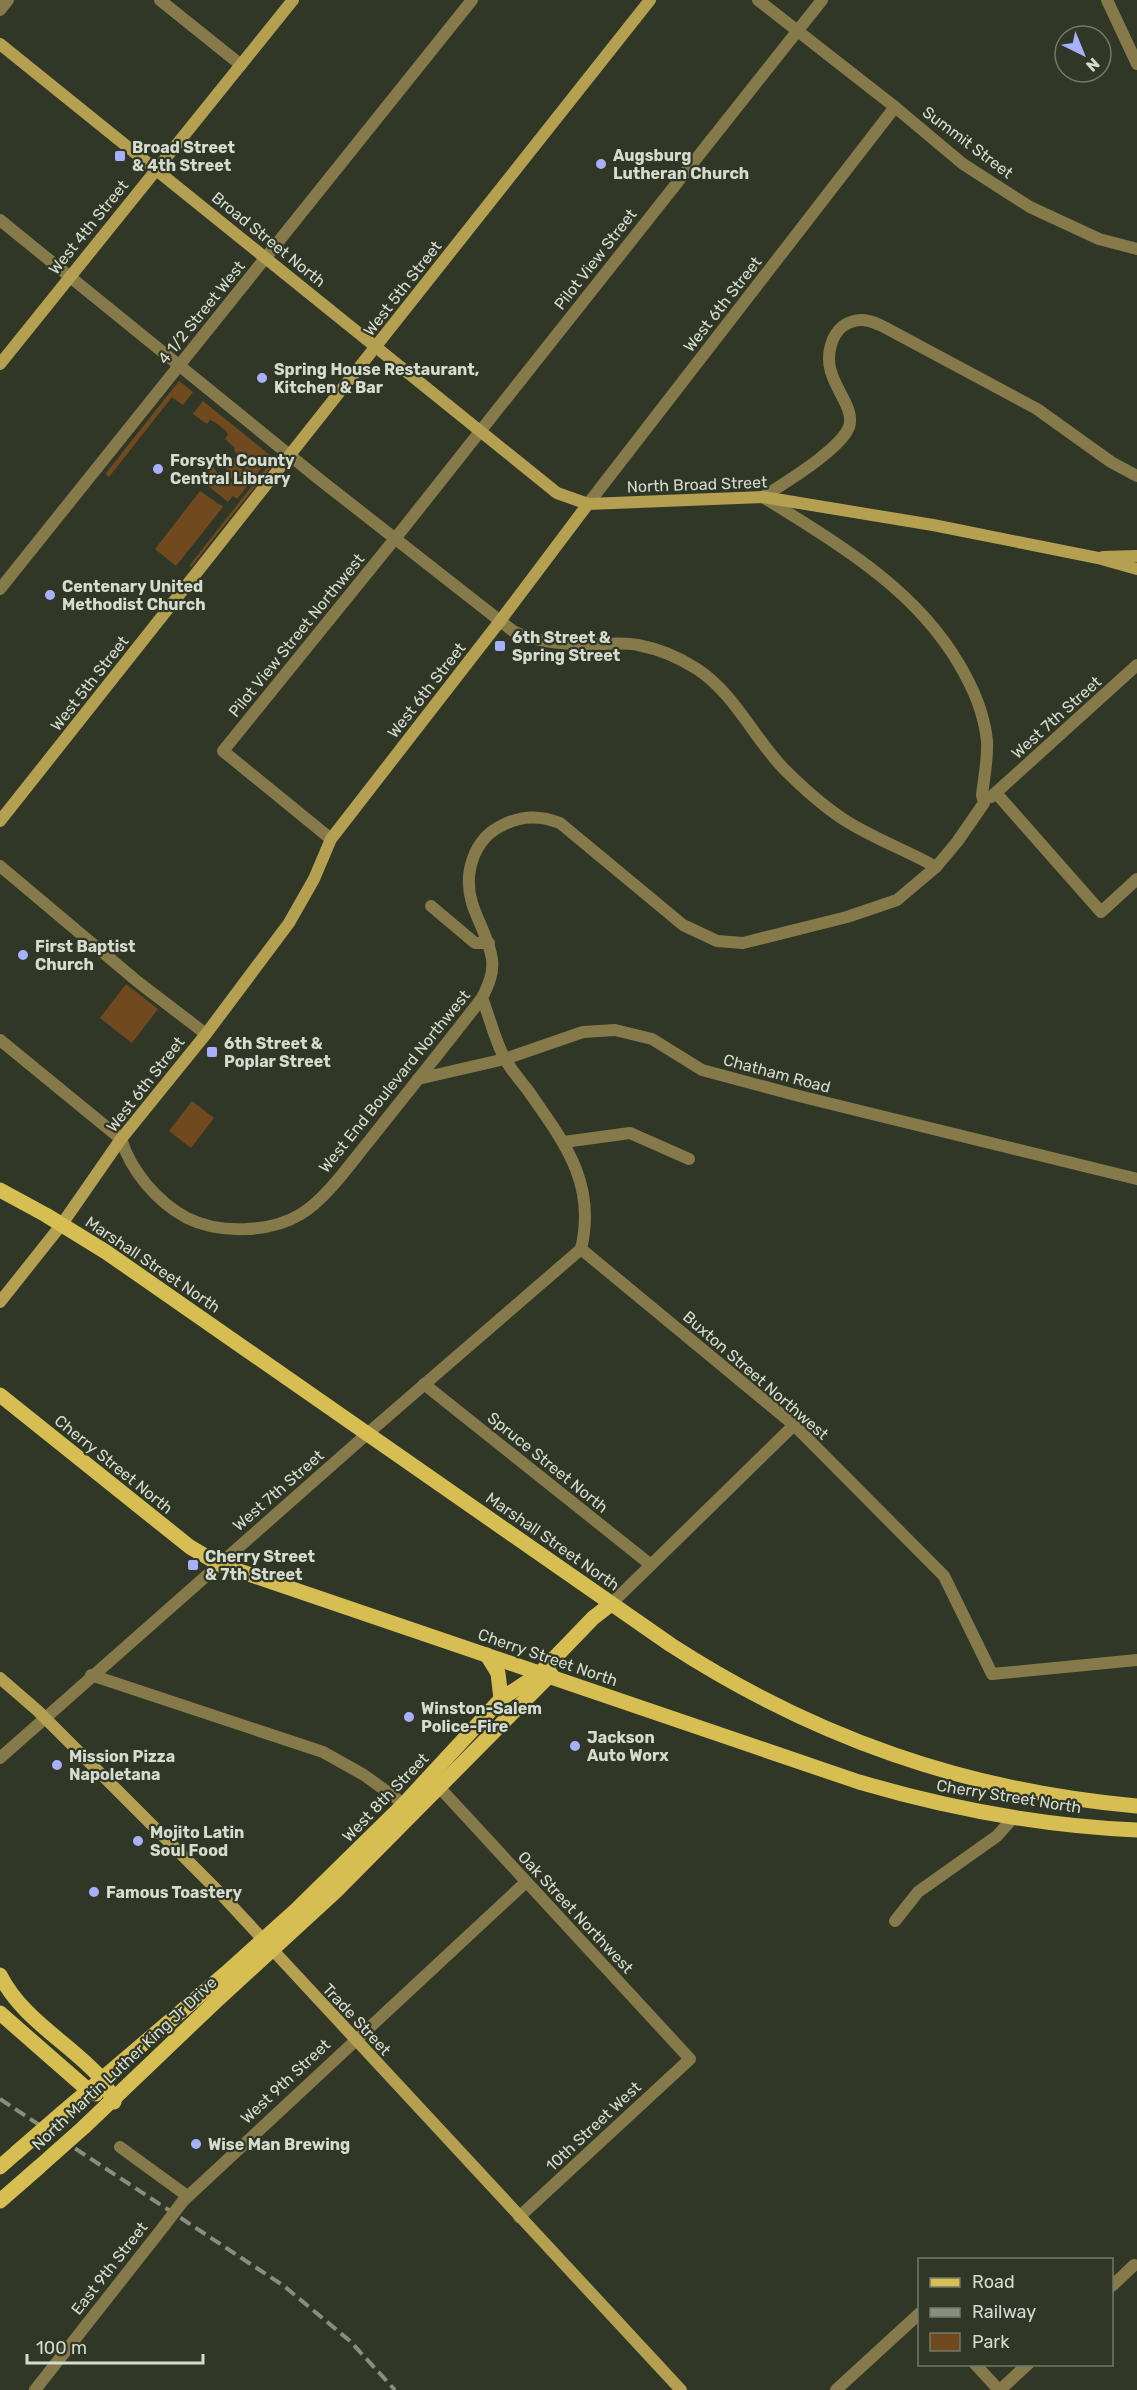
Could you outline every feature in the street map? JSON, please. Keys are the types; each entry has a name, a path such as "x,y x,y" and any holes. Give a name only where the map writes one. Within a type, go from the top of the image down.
{"main road":[{"name":"Marshall Street North","path":"0,1191 62,1224 106,1252 671,1645 779,1709 858,1743 928,1767 990,1783 1085,1801 1137,1806"},
{"name":"Cherry Street North","path":"0,1395 190,1547 219,1564 859,1782 941,1804 1013,1818 1137,1830"},
{"name":"West 8th Street","path":"267,1946 343,1885 439,1787 611,1604"},
{"path":"487,1655 498,1673 501,1700"},
{"name":"West 8th Street","path":"267,1946 501,1700 544,1675"},
{"name":"North Martin Luther King Jr Drive","path":"0,2167 101,2079 267,1946"},
{"name":"North Martin Luther King Jr Drive","path":"0,2201 114,2102 215,2002 267,1946"},
{"path":"0,1975 12,1995 27,2012 101,2079 114,2102"},
{"path":"0,2013 88,2090 114,2102"}],"street":[{"path":"0,10 8,0"},
{"path":"160,0 241,64"},
{"name":"West 4th Street","path":"0,364 293,0"},
{"name":"4 1/2 Street West","path":"0,589 472,0"},
{"name":"West 5th Street","path":"0,822 650,0"},
{"name":"Summit Street","path":"758,0 896,107 963,164 1030,207 1100,238 1137,249"},
{"name":"Pilot View Street","path":"395,538 822,0"},
{"path":"1107,0 1137,64"},
{"name":"Broad Street North","path":"0,44 376,347"},
{"name":"West 6th Street","path":"0,1302 62,1224 121,1139 206,1034 289,923 314,879 331,839 896,107"},
{"path":"0,220 290,455 500,621 521,635 552,642 638,645 658,650 697,669 725,693 770,753 812,794 860,829 936,867"},
{"path":"984,803 982,795 987,742 984,721 969,681 934,626 901,592 876,572 763,497 819,458 846,432 850,416 831,378 828,357 837,332 851,322 872,321 1037,409 1111,462 1137,476"},
{"name":"North Broad Street","path":"376,347 557,493 588,504 763,497 933,525 1098,558 1137,569"},
{"name":"Pilot View Street Northwest","path":"331,839 222,751 395,538"},
{"path":"1098,558 1137,556"},
{"name":"West 7th Street","path":"984,803 1137,665"},
{"path":"996,793 1101,912 1137,879"},
{"name":"West End Boulevard Northwest","path":"121,1139 144,1180 165,1204 193,1221 208,1226 233,1228 272,1225 287,1221 309,1209 347,1168 482,998 492,974 492,961 489,944 471,900 472,860 489,833 523,817 550,819 560,823 683,925 702,936 727,944 765,939 897,900 936,867 984,803"},
{"path":"0,866 138,982 206,1034"},
{"path":"430,906 475,943 489,944"},
{"path":"482,998 505,1059 564,1142 580,1179 586,1227 580,1249"},
{"name":"Chatham Road","path":"418,1079 505,1059 583,1032 615,1030 636,1034 666,1046 702,1070 1137,1179"},
{"path":"0,1040 121,1139"},
{"path":"564,1142 630,1133 689,1159"},
{"name":"West 7th Street","path":"0,1758 580,1249"},
{"name":"Buxton Street Northwest","path":"580,1249 794,1425 944,1576 992,1674 1137,1660"},
{"name":"Spruce Street North","path":"424,1384 651,1565"},
{"name":"West 8th Street","path":"611,1604 794,1425"},
{"path":"91,1676 323,1752 364,1774 404,1804"},
{"name":"Trade Street","path":"0,1678 44,1717 202,1875 681,2390"},
{"name":"Oak Street Northwest","path":"439,1787 690,2059"},
{"path":"895,1921 918,1892 997,1836 1013,1818"},
{"name":"West 9th Street","path":"184,2198 354,2040 372,2027 526,1882"},
{"name":"10th Street West","path":"519,2217 690,2059"},
{"path":"120,2147 184,2198"},
{"name":"East 9th Street","path":"35,2390 184,2198"},
{"path":"1113,2285 1134,2265"},
{"path":"836,2390 918,2315"},
{"path":"977,2366 1000,2390 1026,2366"}],"green space":[{"path":"179,381 193,392 183,405 172,397 109,477 107,476 106,473"},
{"path":"203,401 271,456 237,499 233,496 228,502 202,481 213,467 223,480 236,483 245,472 244,463 235,452 234,447 225,439 228,434 225,430 210,420 207,424 193,414"},
{"path":"236,457 243,470 238,479 234,481 227,475 226,466 231,458"},
{"path":"274,458 275,462 191,567 189,566"},
{"path":"200,491 223,507 176,566 155,549"},
{"path":"126,984 158,1009 132,1043 100,1018"},
{"path":"192,1101 214,1118 191,1148 169,1131"}],"railway":[{"path":"0,2099 284,2286 350,2341 395,2390"}],"place":[{"name":"Broad Street & 4th Street","path":"120,156"},
{"name":"Augsburg Lutheran Church","path":"601,164"},
{"name":"Spring House Restaurant, Kitchen & Bar","path":"262,378"},
{"name":"Forsyth County Central Library","path":"158,469"},
{"name":"Centenary United Methodist Church","path":"50,595"},
{"name":"6th Street & Spring Street","path":"500,646"},
{"name":"First Baptist Church","path":"23,955"},
{"name":"6th Street & Poplar Street","path":"212,1052"},
{"name":"Cherry Street & 7th Street","path":"193,1565"},
{"name":"Winston-Salem Police-Fire","path":"409,1717"},
{"name":"Jackson Auto Worx","path":"575,1746"},
{"name":"Mission Pizza Napoletana","path":"57,1765"},
{"name":"Mojito Latin Soul Food","path":"138,1841"},
{"name":"Famous Toastery","path":"94,1892"},
{"name":"Wise Man Brewing","path":"196,2144"}]}
